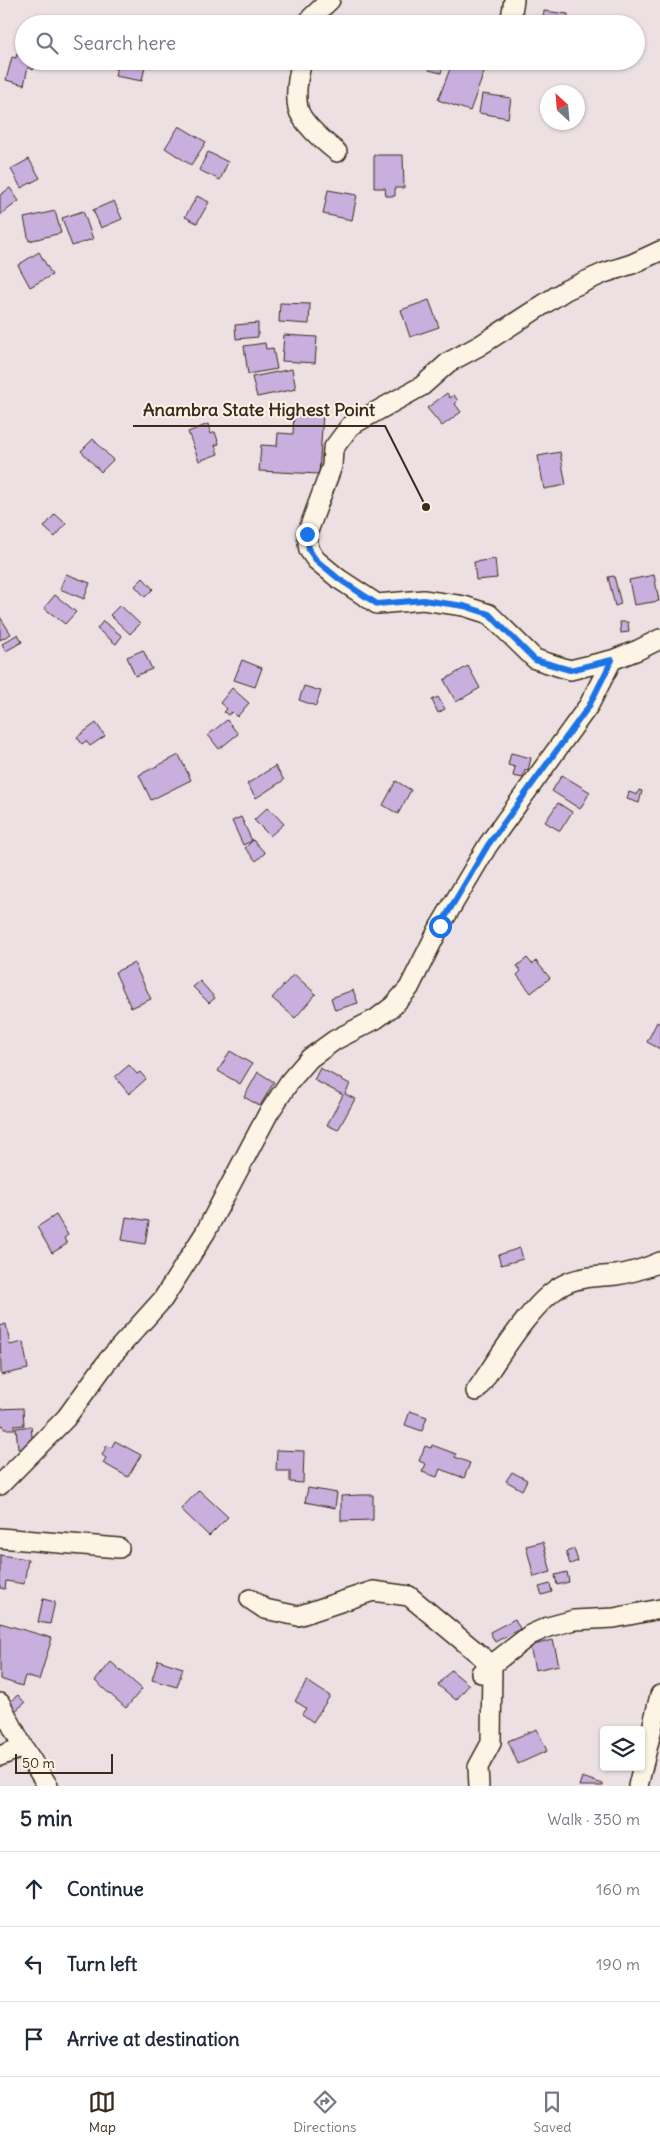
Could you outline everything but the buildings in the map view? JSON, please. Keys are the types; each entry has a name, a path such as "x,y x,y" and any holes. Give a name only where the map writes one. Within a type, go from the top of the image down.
{"street":[{"path":"315,15 330,0"},
{"path":"512,15 514,0"},
{"path":"300,70 298,78 298,110 317,137 337,152"},
{"path":"660,251 566,290 480,346 449,362 422,386 350,426 333,449 332,466 307,534 309,550 316,560 339,579 377,604 423,600 464,606 489,614 535,660 570,670 612,660 660,639"},
{"path":"0,1485 66,1418 109,1360 163,1299 205,1233 268,1114 290,1081 310,1058 335,1040 376,1019 393,1006 409,988 440,926 488,845 589,706 612,660"},
{"path":"476,1391 530,1313 548,1295 563,1284 586,1277 641,1269 660,1262"},
{"path":"0,1538 119,1548"},
{"path":"250,1599 265,1609 298,1616 373,1590 409,1596 486,1669 491,1743 478,1767 479,1786"},
{"path":"486,1669 530,1635 548,1627 574,1620 614,1618 660,1609"},
{"path":"638,1786 660,1695"},
{"path":"0,1703 23,1747 48,1786"},
{"path":"0,1756 23,1747"}],"place":[{"name":"Anambra State Highest Point","path":"426,507"}],"route":[{"path":"307,534 309,550 316,560 351,588 377,604 423,600 464,606 489,614 535,660 570,670 612,660 589,706 521,797 488,845 440,926"}]}
